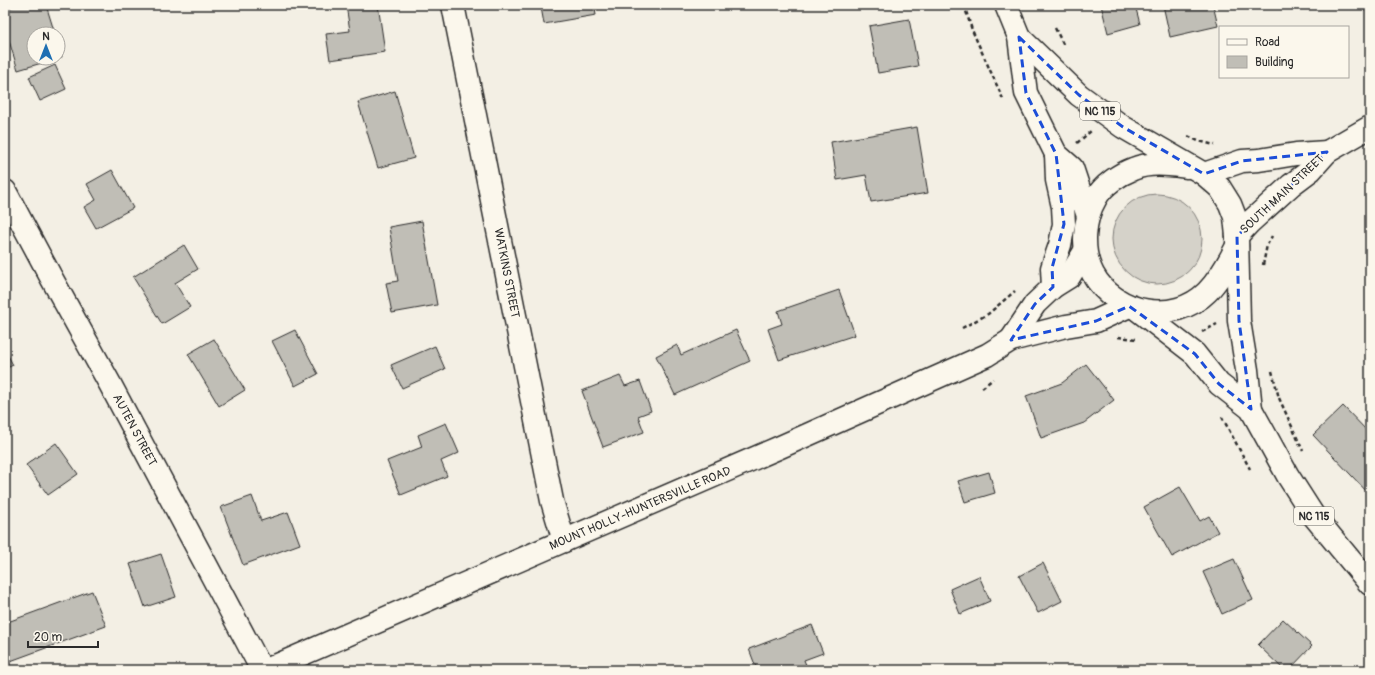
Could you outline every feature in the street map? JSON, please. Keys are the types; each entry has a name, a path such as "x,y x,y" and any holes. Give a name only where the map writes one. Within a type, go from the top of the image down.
{"main road":[{"name":"WATKINS STREET","path":"453,5 552,501 564,541"},
{"name":"NC 115","path":"1006,5 1019,37 1026,93 1056,154 1072,168 1088,216 1086,223 1085,251 1088,264 1094,275 1104,288 1118,301 1134,308 1195,354 1219,384 1251,409"},
{"name":"NC 115","path":"1019,37 1079,95 1104,114 1123,127 1199,171 1220,188 1230,204 1235,217 1239,321 1247,370 1251,409 1288,476 1313,515 1370,584"},
{"name":"SOUTH MAIN STREET","path":"1237,241 1249,223 1311,170 1327,152 1370,127"},
{"name":"SOUTH MAIN STREET","path":"1199,171 1242,161 1296,154 1327,152"},
{"path":"1053,287 1052,268 1060,245 1064,224 1063,207 1057,180 1056,154"},
{"path":"1088,216 1096,198 1108,184 1134,168 1150,165 1171,165 1199,171"},
{"name":"AUTEN STREET","path":"5,191 110,384 262,670"},
{"path":"1134,308 1157,312 1193,303 1207,292 1229,263 1237,241"},
{"name":"MOUNT HOLLY-HUNTERSVILLE ROAD","path":"1011,340 1035,304 1053,287 1069,277 1085,251"},
{"name":"MOUNT HOLLY-HUNTERSVILLE ROAD","path":"266,670 954,370 987,355 1011,340 1066,326 1096,321 1134,308"}],"path":[{"path":"964,5 972,30 1005,104"},
{"path":"1055,28 1068,52"},
{"path":"1056,154 1072,147 1094,128 1104,114"},
{"path":"1184,133 1198,141 1220,145"},
{"path":"1263,271 1262,264 1267,245 1272,234"},
{"path":"962,328 988,314 1016,290"},
{"path":"1183,345 1191,338 1221,322 1239,321"},
{"path":"1116,337 1138,339"},
{"path":"1272,370 1279,398 1303,451"},
{"path":"982,388 997,376"},
{"path":"1220,415 1250,469"}],"highlighted area":[{"path":"1019,37 1079,95 1123,127 1204,174 1242,161 1327,152 1237,236 1239,321 1251,409 1219,384 1195,354 1129,306 1096,321 1011,340 1035,304 1053,287 1052,268 1064,224 1056,154 1026,93"}],"shaded area":[{"path":"1157,194 1174,198 1189,207 1198,222 1202,239 1198,256 1189,271 1174,280 1157,284 1140,280 1125,271 1116,256 1112,239 1116,222 1125,207 1140,198"}],"building":[{"path":"19,5 46,5 53,26 26,26 26,66 32,66 18,70 5,28 5,9"},
{"path":"346,5 378,5 385,52 330,60 326,34 350,31"},
{"path":"534,5 594,5 596,15 544,24 541,7 534,8"},
{"path":"1101,5 1135,5 1140,24 1108,33"},
{"path":"1163,5 1213,5 1218,26 1170,37"},
{"path":"909,19 918,66 878,73 869,26"},
{"path":"55,66 66,89 40,101 29,77"},
{"path":"395,91 414,158 378,168 358,102"},
{"path":"917,127 928,193 871,202 866,175 837,180 831,142"},
{"path":"112,170 133,208 96,228 84,207 96,200 87,184"},
{"path":"422,221 437,305 392,313 386,283 398,281 389,227"},
{"path":"184,245 198,269 175,283 190,307 162,324 133,277"},
{"path":"839,290 855,335 779,360 768,329 782,324 778,311"},
{"path":"295,330 318,374 295,386 272,341"},
{"path":"736,330 750,361 675,395 656,356 677,345 681,355"},
{"path":"214,339 245,390 219,406 188,354"},
{"path":"435,346 445,369 402,388 391,365"},
{"path":"5,350 13,365 5,369"},
{"path":"1086,364 1114,400 1084,423 1041,438 1026,396 1062,383"},
{"path":"620,376 625,386 640,381 651,411 638,416 644,432 603,447 582,391"},
{"path":"1343,406 1370,434 1370,495 1313,435"},
{"path":"446,423 459,453 441,461 447,476 401,495 387,461 422,447 418,435"},
{"path":"56,443 78,474 48,495 26,465"},
{"path":"989,472 995,493 965,502 958,481"},
{"path":"1180,487 1200,521 1209,516 1218,532 1172,557 1144,507"},
{"path":"252,496 261,521 288,512 300,544 243,565 221,507"},
{"path":"161,554 176,597 145,607 130,564"},
{"path":"1234,559 1253,600 1222,614 1203,572"},
{"path":"1043,563 1062,601 1038,613 1019,576"},
{"path":"979,576 990,601 960,614 950,589"},
{"path":"92,591 106,626 5,663 5,623"},
{"path":"1283,619 1312,646 1289,670 1284,670 1258,645"},
{"path":"812,625 823,653 804,660 808,670 757,670 749,649"}]}
